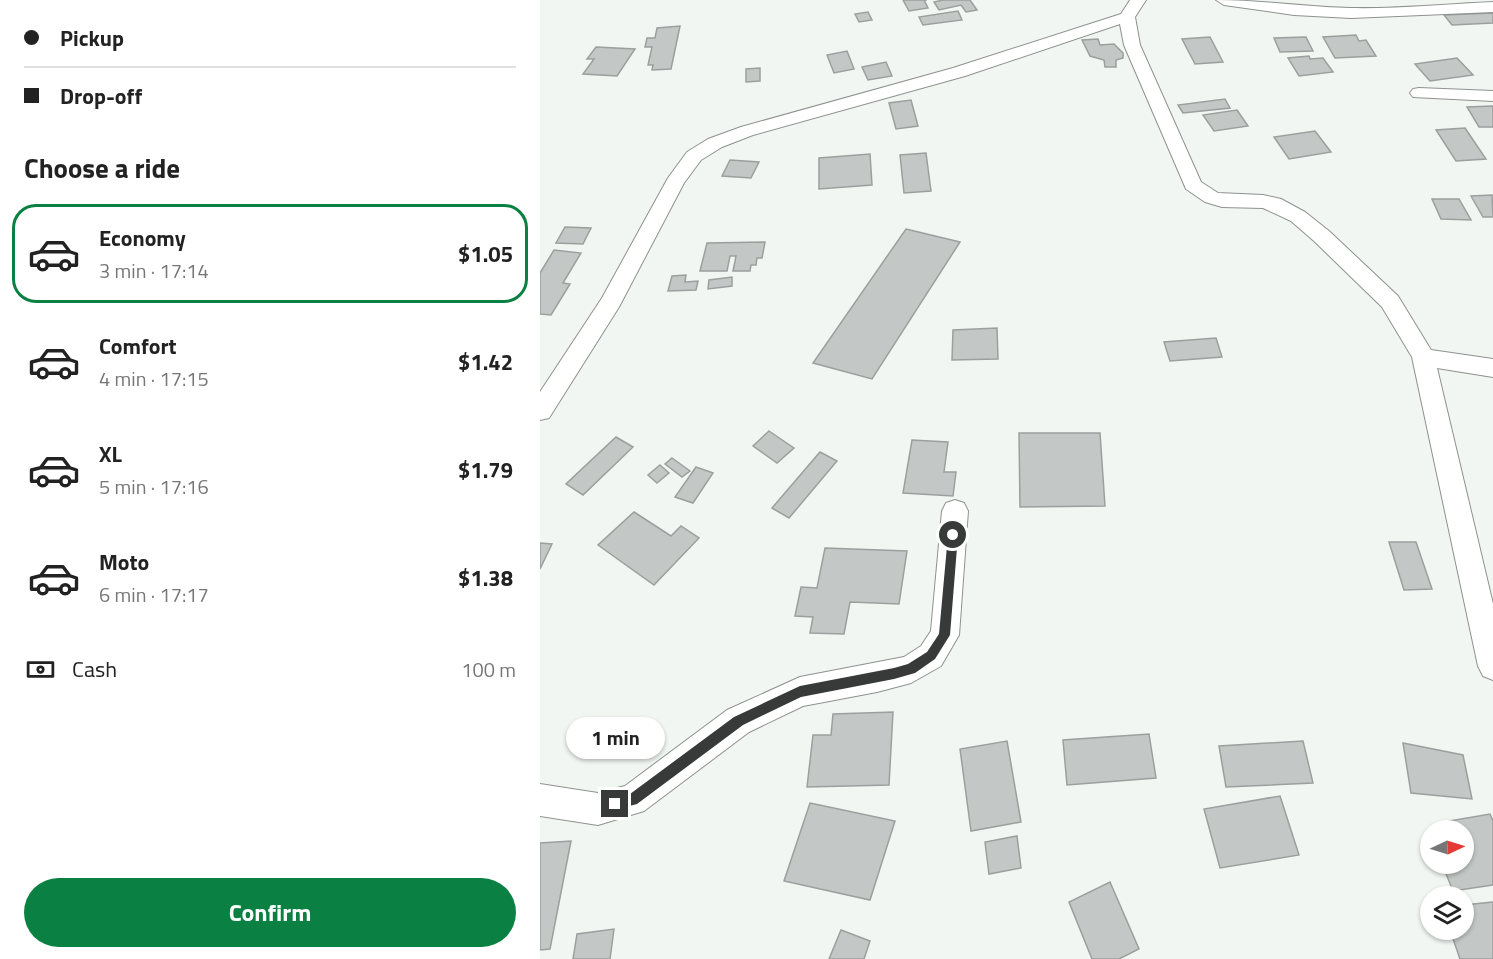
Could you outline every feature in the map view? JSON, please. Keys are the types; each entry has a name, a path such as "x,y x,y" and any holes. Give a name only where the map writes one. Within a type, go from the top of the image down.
{"street":[{"path":"1224,0 1294,10 1351,13 1493,7"},
{"path":"540,411 610,302 675,182 694,156 715,143 747,131 959,72 1138,5 1132,45 1193,185 1203,196 1219,201 1257,201 1276,205 1293,214 1317,233 1391,303 1407,326 1423,357 1493,666"},
{"path":"1419,93 1493,96"},
{"path":"1423,357 1493,368"},
{"path":"540,800 598,809 633,800 682,762 749,716 800,692 877,678 911,669 931,656 945,635 955,511"}],"building":[{"path":"903,0 924,0 928,8 909,11"},
{"path":"970,0 977,10 966,12 961,5 939,10 934,2"},
{"path":"958,11 962,20 923,25 919,17"},
{"path":"868,12 872,20 859,22 855,14"},
{"path":"1493,13 1493,23 1452,25 1444,15"},
{"path":"680,26 671,69 652,70 653,65 648,65 652,47 645,47 647,38 655,38 657,28"},
{"path":"1356,35 1359,41 1366,40 1376,56 1335,58 1323,37"},
{"path":"1210,37 1223,62 1195,64 1182,39"},
{"path":"1306,37 1313,51 1280,52 1274,38"},
{"path":"1098,39 1100,45 1114,44 1123,53 1123,58 1116,60 1116,67 1105,67 1104,60 1090,56 1082,40"},
{"path":"596,47 635,49 617,76 583,74 594,59 587,59"},
{"path":"847,51 854,69 834,73 827,55"},
{"path":"1309,56 1310,59 1323,58 1333,72 1299,76 1288,58"},
{"path":"1457,58 1473,75 1430,81 1415,64"},
{"path":"886,62 892,76 868,80 862,67"},
{"path":"760,68 760,81 746,82 746,69"},
{"path":"1225,99 1230,108 1183,113 1178,105"},
{"path":"911,100 918,126 896,129 889,103"},
{"path":"1493,106 1493,127 1479,127 1467,107"},
{"path":"1237,110 1248,126 1214,131 1203,115"},
{"path":"1465,128 1486,159 1456,161 1436,130"},
{"path":"1315,131 1331,152 1289,159 1274,137"},
{"path":"926,153 931,191 904,193 900,155"},
{"path":"870,154 872,185 819,189 819,158"},
{"path":"730,160 759,162 751,178 722,176"},
{"path":"1492,195 1493,217 1483,217 1471,196"},
{"path":"1432,199 1459,199 1471,220 1441,219"},
{"path":"565,227 591,228 583,244 556,243"},
{"path":"906,229 960,242 872,379 813,363"},
{"path":"765,242 762,258 757,258 756,265 751,265 750,271 733,271 736,256 730,256 727,271 700,271 707,243"},
{"path":"554,250 581,253 563,283 570,284 551,315 540,314 540,273"},
{"path":"686,275 685,282 698,281 696,290 668,291 672,276"},
{"path":"732,277 732,286 708,289 709,280"},
{"path":"997,328 998,359 952,360 953,330"},
{"path":"1216,338 1222,357 1170,361 1164,342"},
{"path":"769,431 794,448 777,463 753,446"},
{"path":"1019,433 1100,433 1105,506 1020,507"},
{"path":"616,437 633,447 583,495 566,484"},
{"path":"912,440 948,442 944,472 956,472 953,496 903,493"},
{"path":"820,452 837,461 789,518 772,508"},
{"path":"672,458 690,471 682,477 665,464"},
{"path":"660,465 669,473 657,483 648,475"},
{"path":"696,467 713,473 693,503 675,497"},
{"path":"634,512 671,536 681,526 699,538 654,585 598,545"},
{"path":"1389,542 1416,542 1432,589 1404,590"},
{"path":"540,543 552,544 540,569"},
{"path":"825,548 907,551 899,604 850,602 844,634 810,633 813,617 795,616 801,587 817,588"},
{"path":"893,712 889,785 807,787 813,735 831,735 833,714"},
{"path":"1149,734 1156,778 1067,785 1063,740"},
{"path":"1007,741 1021,822 971,831 960,749"},
{"path":"1303,741 1313,783 1226,787 1219,746"},
{"path":"1403,743 1463,755 1472,799 1411,793"},
{"path":"1280,796 1299,855 1220,868 1204,809"},
{"path":"810,803 895,821 870,900 784,881"},
{"path":"1490,814 1493,821 1493,885 1474,888 1474,886 1451,886 1446,874 1474,874 1474,820 1455,820"},
{"path":"1017,836 1021,868 989,874 985,842"},
{"path":"571,841 550,949 540,950 540,843"},
{"path":"1110,882 1139,949 1119,959 1092,959 1069,902"},
{"path":"1493,902 1493,959 1460,959 1453,940 1474,940 1474,904"},
{"path":"614,929 610,959 573,959 577,934"},
{"path":"841,930 870,941 864,959 829,959"}],"route":[{"path":"615,804 633,800 672,768 738,721 800,692 894,674 911,669 931,656 945,635 953,535"}]}
